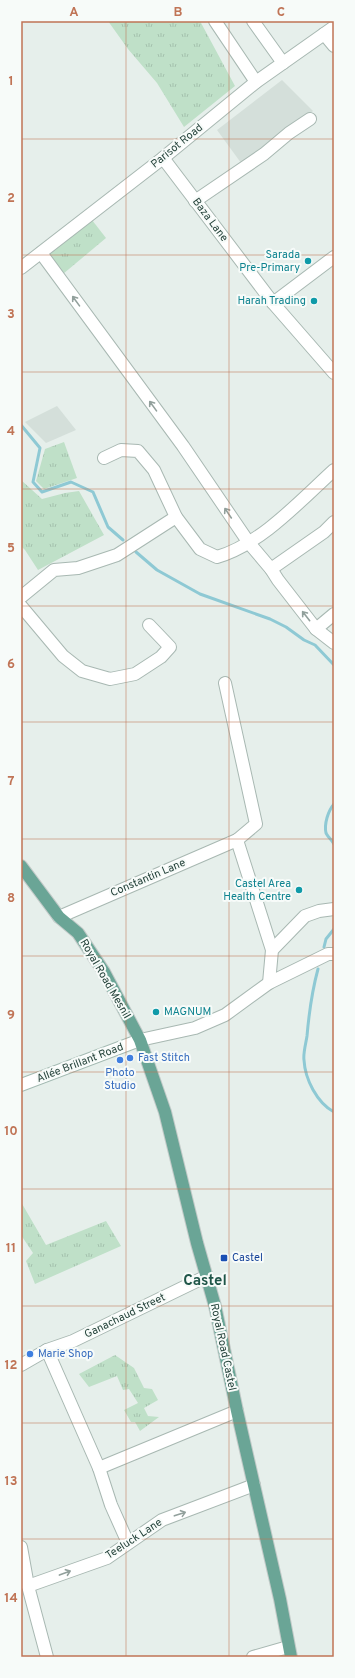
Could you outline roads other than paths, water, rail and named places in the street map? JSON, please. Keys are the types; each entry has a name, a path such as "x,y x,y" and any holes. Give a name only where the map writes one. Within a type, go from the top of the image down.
{"main road":[{"name":"Royal Road Mesnil","path":"21,866 59,917 78,933 95,959 140,1040"},
{"name":"Royal Road Castel","path":"140,1040 165,1112 215,1306 237,1411 280,1599 290,1652"}],"street":[{"path":"215,21 256,82"},
{"path":"253,21 283,63"},
{"path":"329,30 334,46"},
{"name":"Parisot Road","path":"21,268 163,158 256,82 329,30"},
{"path":"195,201 264,154 289,133 310,119"},
{"name":"Baza Lane","path":"163,158 273,303 334,373"},
{"path":"41,253 183,446 249,543 271,569 316,629 334,643"},
{"path":"273,303 334,257"},
{"path":"104,458 121,450 138,451 154,470 176,516 200,549 217,557 231,553 249,543 269,528 334,470"},
{"path":"21,597 54,570 78,568 117,555 176,516"},
{"path":"271,569 324,532 334,522"},
{"path":"21,606 63,656 82,670 110,679 135,674 161,657 170,647 149,625"},
{"path":"316,629 334,614"},
{"name":"Constantin Lane","path":"59,917 237,840 256,824 225,683"},
{"path":"237,840 272,950 268,983"},
{"path":"272,950 305,916 319,911 334,909"},
{"name":"Allée Brillant Road","path":"21,1085 140,1040 195,1028 225,1015 268,983 328,954 334,954"},
{"name":"Ganachaud Street","path":"21,1364 47,1350 74,1340 207,1276"},
{"path":"47,1350 99,1468 111,1505 128,1543"},
{"path":"99,1468 237,1411"},
{"name":"Teeluck Lane","path":"28,1586 107,1558 162,1520 254,1485"},
{"path":"21,1547 28,1586 47,1657"},
{"path":"253,1657 290,1652"}],"waterway":[{"path":"21,425 40,448 33,482 42,492 71,482 93,492 108,527 123,540"},
{"path":"136,552 157,570 200,594 270,619 286,627 304,640 315,645 334,665"},
{"path":"334,804 327,818 326,826 327,834 334,844"},
{"path":"324,947 326,939 334,929"},
{"path":"318,969 311,1002 304,1060 309,1082 317,1097 334,1112"}],"place":[{"name":"Sarada Pre-Primary","path":"308,261"},
{"name":"Harah Trading","path":"314,301"},
{"name":"Castel Area Health Centre","path":"299,890"},
{"name":"MAGNUM","path":"156,1012"},
{"name":"Fast Stitch","path":"130,1058"},
{"name":"Photo Studio","path":"120,1060"},
{"name":"Castel","path":"224,1258"},
{"name":"Marie Shop","path":"30,1354"}],"district":[{"name":"Castel","path":"205,1281"}]}
